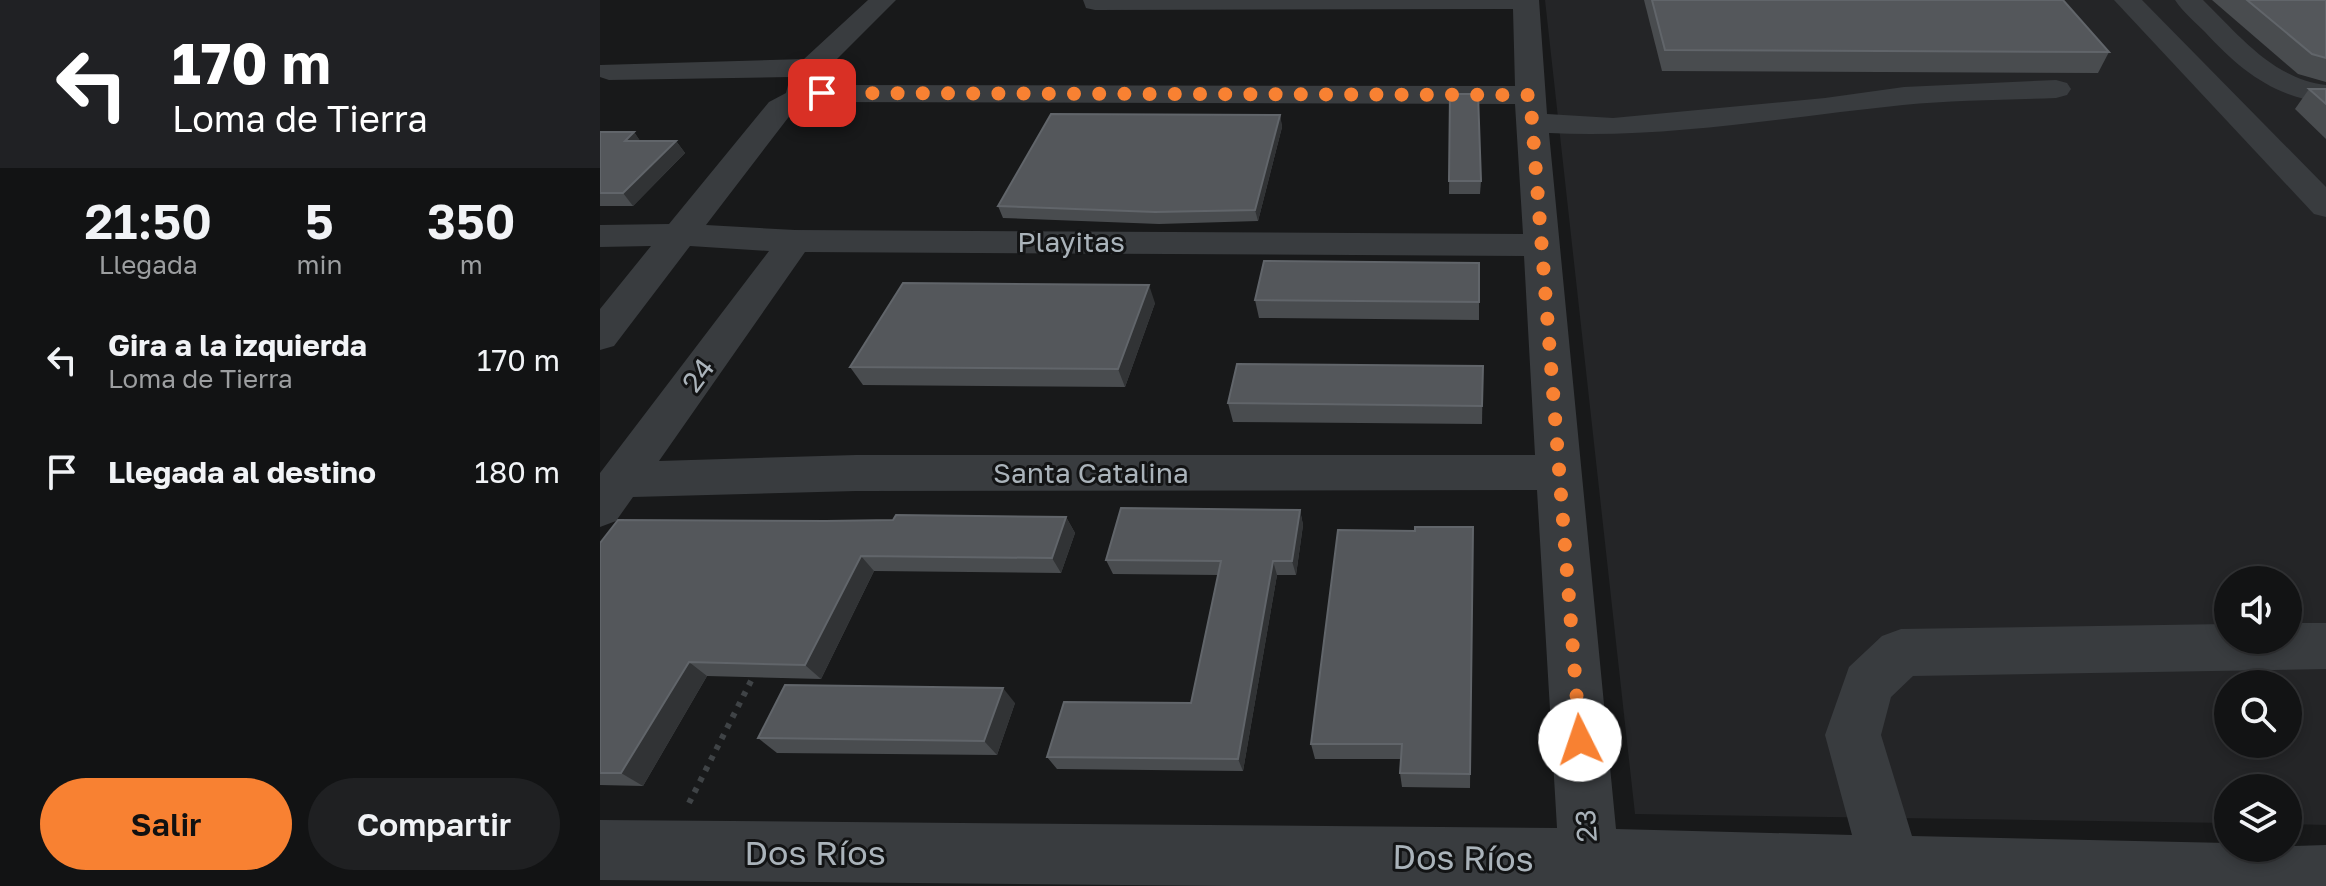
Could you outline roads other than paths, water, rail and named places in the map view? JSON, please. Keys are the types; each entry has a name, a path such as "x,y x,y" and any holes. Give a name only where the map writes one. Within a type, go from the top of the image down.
{"street":[{"path":"600,336 780,108 812,86 883,0"},
{"path":"2127,0 2326,207"},
{"path":"2188,0 2269,76 2289,86 2326,94"},
{"path":"1095,2 1526,1"},
{"name":"23","path":"1526,1 1531,109 1590,872"},
{"path":"609,71 812,86 1531,109 1613,127 1904,96 2056,89"},
{"name":"Playitas","path":"600,236 681,235 795,241 1542,245"},
{"name":"24","path":"611,494 795,241"},
{"name":"Santa Catalina","path":"611,494 856,473 1559,472"},
{"path":"1891,866 1853,735 1868,684 1901,653 2326,646"},
{"name":"Dos Ríos","path":"600,850 1590,872 1891,866 2326,876"}]}
